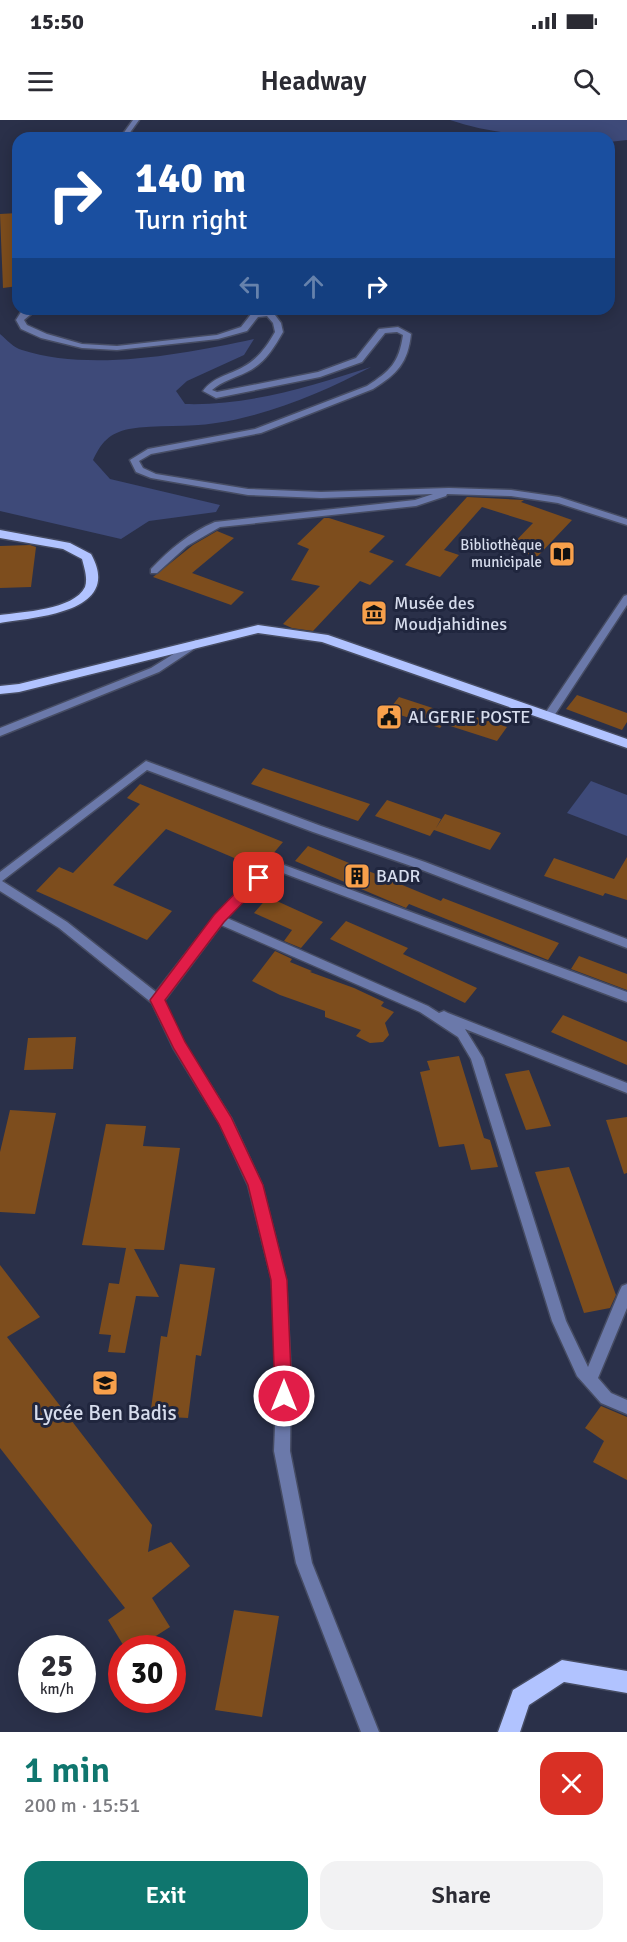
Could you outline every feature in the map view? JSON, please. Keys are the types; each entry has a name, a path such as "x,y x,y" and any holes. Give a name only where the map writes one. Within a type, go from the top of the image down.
{"main road":[{"path":"0,534 66,546 87,557 92,573 91,588 78,602 57,609 0,619"},
{"path":"0,690 19,688 258,629 324,638 627,744"},
{"path":"509,1732 521,1698 562,1671 627,1682"}],"street":[{"path":"23,315 20,320 24,327 44,336 82,346 117,348 225,335 244,328 255,315"},
{"path":"271,315 277,323 279,332 269,350 249,367 212,384 207,392 216,395 238,392 320,374 359,360 382,331 398,329 407,334 408,346 402,360 390,375 361,392 253,433 148,452 134,460 139,470 154,476 248,492 321,495 449,490 511,493 558,500 627,522"},
{"path":"154,571 170,554 207,528 416,503 438,497 449,490"},
{"path":"548,717 627,598"},
{"path":"0,732 155,670 196,643"},
{"path":"0,878 146,765 316,829 421,864 627,944"},
{"path":"157,1000 219,919 259,878 272,870 284,869 627,997"},
{"path":"0,885 63,926 157,1000 179,1045 226,1122 255,1185 279,1280 284,1378 282,1451 304,1563 370,1732"},
{"path":"219,919 424,1009 627,1088"},
{"path":"424,1009 462,1034 477,1058 559,1320 582,1371 606,1398 627,1407"},
{"path":"590,1380 627,1290"}],"shaded area":[{"path":"450,120 627,120 627,140 615,141 615,132 501,132"},
{"path":"0,334 13,346 22,350 77,360 168,355 254,339 244,355 187,381 176,391 185,404 233,402 256,398 303,388 371,367 315,394 256,414 205,424 129,429 111,436 93,460 110,479 220,505 216,512 149,521 121,539 0,511"},
{"path":"591,781 627,795 627,836 567,813"}],"building":[{"path":"12,213 12,287 3,288 0,214"},
{"path":"467,497 524,500 521,502 572,520 537,557 509,548 533,523 482,507 444,550 459,555 440,577 405,565"},
{"path":"324,518 385,536 369,552 394,561 370,585 360,581 313,631 292,628 283,624 320,586 291,580 309,549 297,544"},
{"path":"217,531 234,538 192,573 244,592 231,605 153,577 193,545"},
{"path":"30,545 36,547 31,587 0,588 0,546"},
{"path":"577,695 627,713 627,722 622,730 566,709"},
{"path":"399,697 451,714 440,728 388,711"},
{"path":"455,710 507,727 497,741 444,724"},
{"path":"263,768 370,804 358,821 251,784"},
{"path":"140,784 283,842 260,869 166,829 113,885 172,911 147,940 36,891 59,867 73,873 140,804 127,798"},
{"path":"387,800 441,819 436,828 445,814 501,833 490,850 434,830 430,836 375,816"},
{"path":"308,846 441,901 443,898 559,943 548,960 409,904 406,908 295,861"},
{"path":"627,857 627,900 605,893 603,896 544,876 554,858 614,879"},
{"path":"268,897 323,922 301,948 284,941 292,930 254,913"},
{"path":"346,921 408,948 403,954 477,988 465,1003 330,939"},
{"path":"275,951 292,959 290,962 312,971 310,972 384,1002 381,1006 394,1012 385,1023 389,1035 383,1042 370,1043 356,1036 361,1030 325,1017 325,1011 280,995 252,981"},
{"path":"579,956 627,974 627,990 571,969"},
{"path":"563,1015 627,1042 627,1065 551,1032"},
{"path":"76,1037 73,1069 24,1070 28,1038"},
{"path":"459,1056 484,1138 490,1140 498,1167 471,1170 464,1144 439,1147 420,1072 430,1070 427,1061"},
{"path":"529,1070 551,1126 526,1130 505,1074"},
{"path":"10,1110 56,1113 35,1214 0,1212 0,1152"},
{"path":"627,1117 627,1173 624,1174 606,1120"},
{"path":"106,1124 146,1126 143,1146 180,1148 164,1250 134,1249 159,1297 136,1296 125,1353 108,1352 111,1335 99,1334 109,1283 119,1284 126,1248 82,1245"},
{"path":"569,1167 616,1295 610,1308 584,1313 535,1172"},
{"path":"180,1264 215,1268 201,1356 196,1355 188,1418 150,1416 161,1336 167,1337"},
{"path":"0,1265 40,1317 7,1337 152,1525 148,1552 171,1542 190,1566 152,1598 170,1627 157,1635 117,1635 108,1620 125,1608 0,1448"},
{"path":"601,1406 627,1417 627,1480 593,1462 604,1441 585,1428"},
{"path":"234,1610 279,1616 262,1717 215,1710"}],"place":[{"name":"Bibliothèque municipale","path":"562,554"},
{"name":"Musée des Moudjahidines","path":"374,613"},
{"name":"ALGERIE POSTE","path":"389,717"},
{"name":"BADR","path":"357,876"},
{"name":"Lycée Ben Badis","path":"105,1383"}],"route":[{"path":"259,878 219,919 157,1000 179,1045 226,1122 255,1185 279,1280 284,1396"}]}
